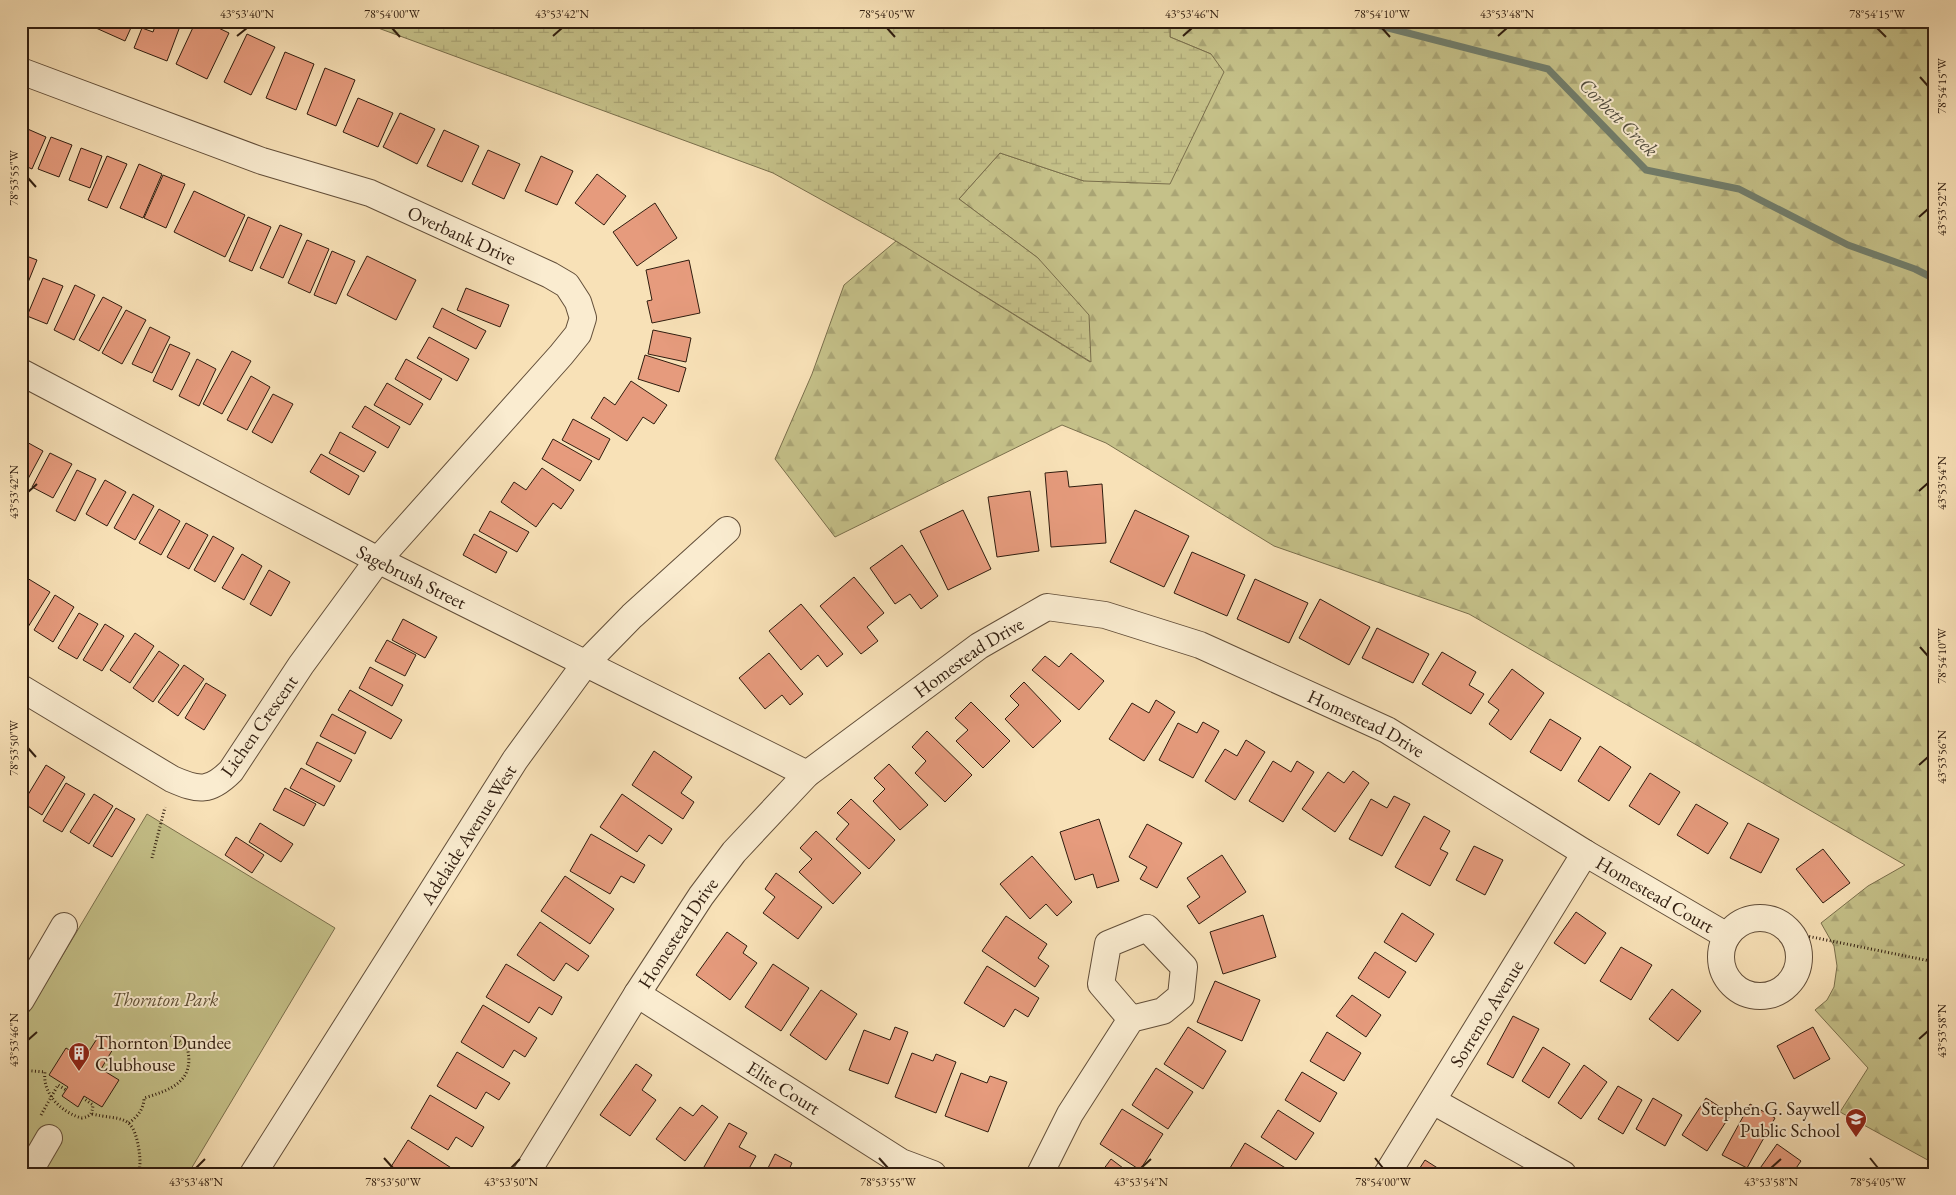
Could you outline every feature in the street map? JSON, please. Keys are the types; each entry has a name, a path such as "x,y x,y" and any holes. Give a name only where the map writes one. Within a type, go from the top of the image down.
{"street":[{"name":"Overbank Drive","path":"21,71 262,161 370,193 550,274 567,285 578,302 583,318 578,334 378,560"},
{"name":"Sagebrush Street","path":"21,372 378,560 807,774"},
{"name":"Adelaide Avenue West","path":"253,1174 515,760 585,664 632,616 727,530"},
{"name":"Lichen Crescent","path":"21,688 172,779 189,787 204,788 219,783 231,770 301,665 378,560"},
{"name":"Homestead Drive","path":"526,1174 637,994 701,896 729,859 807,774 979,646 1047,607 1106,615 1200,645 1378,726 1585,853"},
{"name":"Homestead Court","path":"1585,853 1727,936"},
{"name":"Sorrento Avenue","path":"1387,1174 1585,853"},
{"name":"Homestead Court","path":"1766,918 1781,923 1792,934 1798,948 1799,963 1794,977 1783,988 1769,995 1754,996 1739,990 1728,980 1722,966 1721,950 1727,936 1737,925 1751,919 1766,918"},
{"path":"21,1000 64,926"},
{"name":"Elite Court","path":"637,994 901,1162 933,1174"},
{"path":"1040,1174 1070,1114 1131,1019"},
{"path":"1433,1101 1563,1174"},
{"path":"28,1174 44,1129"}],"path":[{"path":"152,858 165,807"},
{"path":"1792,934 1935,962"},
{"path":"130,1123 140,1112 144,1098 173,1088 187,1072 189,1064 187,1047 169,1034"},
{"path":"21,1070 45,1072 45,1086 59,1106 76,1117 89,1117 92,1114 116,1117 130,1123 137,1140 140,1160 138,1174"},
{"path":"44,1129 52,1096 58,1085 66,1090"},
{"path":"83,1098 93,1105 92,1114"}],"green space":[{"path":"359,21 1170,21 1170,37 1211,54 1224,72 1170,184 1084,181 1000,153 959,199 1038,258 1089,315 1091,362 896,241 773,173"},
{"path":"1170,21 1935,21 1935,1164 1840,1112 1868,1068 1815,1010 1827,1000 1834,987 1837,966 1834,946 1821,923 1868,886 1905,865 1469,614 1274,546 1106,443 1062,425 835,537 775,459 812,374 844,285 896,241 1090,362 1038,258 959,199 1000,153 1084,181 1211,54 1170,37"},
{"name":"Thornton Park","path":"147,814 335,928 188,1174 21,1174 21,1025"}],"building":[{"path":"88,21 134,21 125,41 87,24"},
{"path":"157,21 182,21 167,61 134,48 142,28 153,32"},
{"path":"196,21 204,21 229,33 207,79 176,64"},
{"path":"247,34 275,47 251,95 224,82"},
{"path":"285,52 314,64 296,110 266,98"},
{"path":"325,68 355,80 336,126 307,114"},
{"path":"358,98 393,113 378,147 343,132"},
{"path":"400,113 435,129 417,164 383,147"},
{"path":"23,127 46,137 32,169 21,164"},
{"path":"444,130 479,146 462,182 427,166"},
{"path":"51,137 72,145 59,177 38,169"},
{"path":"81,148 102,156 90,188 69,180"},
{"path":"488,150 520,164 504,199 472,184"},
{"path":"107,156 127,164 107,208 88,200"},
{"path":"541,156 573,171 557,205 525,191"},
{"path":"139,164 162,174 143,218 120,208"},
{"path":"597,174 626,196 604,225 575,203"},
{"path":"163,175 185,184 166,228 144,218"},
{"path":"194,191 245,215 225,257 174,232"},
{"path":"655,203 677,238 637,266 613,232"},
{"path":"248,217 271,227 252,271 229,261"},
{"path":"280,225 302,234 283,278 260,268"},
{"path":"307,240 329,249 310,293 288,283"},
{"path":"332,251 355,261 336,304 314,295"},
{"path":"21,254 37,260 21,300"},
{"path":"367,256 416,280 396,320 347,295"},
{"path":"689,260 700,313 652,323 647,301 652,300 646,270"},
{"path":"43,278 63,286 47,324 27,316"},
{"path":"75,285 95,295 74,340 54,330"},
{"path":"466,288 509,305 500,327 457,310"},
{"path":"103,297 122,307 99,351 79,340"},
{"path":"442,308 486,331 476,349 433,327"},
{"path":"126,310 146,320 122,364 102,353"},
{"path":"150,327 170,337 152,373 132,364"},
{"path":"653,330 691,338 686,362 648,354"},
{"path":"429,337 469,359 457,381 417,358"},
{"path":"170,344 190,353 172,390 153,381"},
{"path":"232,351 251,361 222,414 203,404"},
{"path":"645,355 686,368 679,392 638,379"},
{"path":"197,359 216,369 199,406 179,396"},
{"path":"406,359 442,379 430,400 395,379"},
{"path":"251,376 270,387 247,430 227,420"},
{"path":"631,381 667,405 654,424 643,417 627,441 591,418 604,397 615,405"},
{"path":"387,383 423,404 410,425 374,405"},
{"path":"273,394 293,404 272,443 252,432"},
{"path":"365,406 400,427 388,448 352,427"},
{"path":"573,419 610,439 599,460 562,440"},
{"path":"340,432 376,452 364,472 329,453"},
{"path":"553,439 592,461 580,481 542,459"},
{"path":"23,440 43,451 21,492 21,443"},
{"path":"50,453 72,464 53,498 32,487"},
{"path":"321,454 359,476 349,495 310,472"},
{"path":"542,468 574,490 561,509 553,503 536,527 501,502 514,482 526,490"},
{"path":"77,470 96,479 75,521 56,511"},
{"path":"1067,471 1069,487 1102,484 1106,543 1051,547 1045,473"},
{"path":"105,480 126,492 107,526 86,514"},
{"path":"1030,491 1039,551 997,557 988,497"},
{"path":"133,494 154,506 135,540 114,528"},
{"path":"159,509 180,521 161,555 139,543"},
{"path":"963,510 991,569 948,590 920,531"},
{"path":"1135,510 1189,536 1164,587 1110,562"},
{"path":"490,511 529,532 517,552 479,531"},
{"path":"186,523 208,535 189,569 167,557"},
{"path":"474,534 507,552 496,573 463,555"},
{"path":"213,536 234,548 215,582 194,570"},
{"path":"902,545 938,596 921,609 910,594 895,604 870,568"},
{"path":"1192,552 1245,575 1227,616 1174,593"},
{"path":"242,554 262,566 244,600 222,588"},
{"path":"269,570 290,582 271,616 250,604"},
{"path":"854,577 884,613 867,627 878,641 861,654 820,606"},
{"path":"27,578 50,592 28,627 21,622 21,587"},
{"path":"1255,579 1308,603 1289,643 1237,619"},
{"path":"55,595 74,607 53,642 34,630"},
{"path":"1320,599 1370,627 1349,665 1299,638"},
{"path":"801,604 843,654 827,667 818,655 801,670 769,631"},
{"path":"79,613 98,624 77,659 58,648"},
{"path":"403,619 437,637 425,658 392,640"},
{"path":"105,624 124,636 102,671 83,660"},
{"path":"1377,628 1429,654 1413,683 1362,658"},
{"path":"135,633 154,646 130,683 110,670"},
{"path":"387,640 416,655 405,676 375,661"},
{"path":"159,651 179,665 153,702 133,688"},
{"path":"1442,652 1476,672 1469,685 1484,694 1471,714 1422,684"},
{"path":"769,653 803,694 790,705 782,695 765,709 739,678"},
{"path":"1071,653 1104,681 1079,710 1032,670 1045,656 1059,667"},
{"path":"184,665 204,679 178,716 158,702"},
{"path":"370,667 403,685 392,706 359,688"},
{"path":"1512,669 1544,693 1511,740 1489,724 1499,710 1488,702"},
{"path":"1024,682 1061,721 1033,748 1005,719 1019,705 1010,696"},
{"path":"206,683 226,695 204,730 185,718"},
{"path":"350,690 402,720 391,739 338,710"},
{"path":"1156,700 1175,712 1144,761 1109,739 1132,703 1149,713"},
{"path":"971,702 1010,741 983,768 956,741 968,730 955,718"},
{"path":"332,714 366,732 355,754 320,736"},
{"path":"1550,719 1581,738 1561,771 1530,752"},
{"path":"1203,722 1219,731 1193,778 1159,760 1178,723 1197,733"},
{"path":"927,731 972,775 945,802 915,773 926,761 912,747"},
{"path":"1246,740 1265,752 1235,800 1205,781 1225,749 1237,756"},
{"path":"317,742 352,760 340,782 306,764"},
{"path":"1600,746 1631,767 1609,801 1578,781"},
{"path":"654,751 692,777 681,793 694,802 683,819 632,785"},
{"path":"1273,761 1291,772 1297,761 1314,772 1283,822 1249,801"},
{"path":"889,764 928,805 900,830 873,801 885,789 874,778"},
{"path":"46,765 65,777 42,815 23,803"},
{"path":"301,768 335,786 324,806 290,788"},
{"path":"1353,771 1369,783 1335,832 1302,809 1328,772 1344,783"},
{"path":"1650,773 1680,792 1659,825 1629,806"},
{"path":"66,783 85,794 62,832 43,821"},
{"path":"285,788 316,804 304,826 273,810"},
{"path":"94,794 113,806 89,844 70,832"},
{"path":"622,794 672,829 662,844 649,835 637,852 600,827"},
{"path":"1394,796 1410,804 1382,856 1349,839 1371,799 1387,808"},
{"path":"851,799 895,840 869,869 836,839 849,824 837,813"},
{"path":"1696,804 1728,823 1708,854 1677,835"},
{"path":"116,808 135,819 112,857 93,846"},
{"path":"1424,816 1450,831 1440,849 1448,853 1430,886 1395,867"},
{"path":"1099,819 1119,881 1097,888 1093,874 1075,880 1060,832"},
{"path":"260,823 293,844 281,862 249,842"},
{"path":"1748,823 1779,839 1761,873 1730,858"},
{"path":"1147,824 1182,843 1157,888 1140,879 1147,867 1129,857"},
{"path":"816,831 861,873 833,904 799,872 812,859 800,848"},
{"path":"591,834 645,865 634,883 621,876 610,894 570,871"},
{"path":"236,837 264,855 252,873 225,855"},
{"path":"1474,846 1503,860 1485,895 1456,880"},
{"path":"1823,849 1850,883 1823,903 1796,869"},
{"path":"1222,855 1246,892 1199,924 1187,906 1200,897 1187,878"},
{"path":"1032,856 1072,902 1057,916 1046,904 1030,919 1000,884"},
{"path":"776,873 822,907 798,939 763,913 775,897 765,889"},
{"path":"565,876 614,909 590,944 541,911"},
{"path":"1576,912 1606,933 1585,964 1554,943"},
{"path":"1402,913 1434,934 1416,962 1384,942"},
{"path":"1263,915 1276,957 1223,974 1210,932"},
{"path":"1006,916 1047,944 1038,958 1049,966 1035,987 982,951"},
{"path":"540,922 589,956 578,971 566,963 554,981 517,955"},
{"path":"727,932 747,946 743,953 757,963 730,1000 696,975"},
{"path":"1621,947 1652,965 1631,1000 1600,981"},
{"path":"1375,952 1406,972 1389,998 1358,978"},
{"path":"506,964 562,997 552,1015 539,1007 529,1023 486,997"},
{"path":"773,964 809,988 781,1031 745,1007"},
{"path":"987,966 1039,998 1028,1017 1015,1009 1004,1027 964,1003"},
{"path":"1215,981 1260,1000 1242,1041 1197,1022"},
{"path":"1672,989 1701,1011 1678,1041 1649,1019"},
{"path":"821,990 857,1014 826,1060 790,1035"},
{"path":"1352,995 1381,1015 1366,1037 1336,1016"},
{"path":"483,1005 537,1038 525,1057 514,1050 503,1068 461,1042"},
{"path":"1513,1016 1539,1029 1513,1078 1487,1064"},
{"path":"895,1027 908,1032 888,1084 849,1070 864,1030 890,1040"},
{"path":"1188,1027 1226,1051 1203,1089 1164,1064"},
{"path":"1813,1027 1830,1059 1794,1079 1777,1046"},
{"path":"1327,1032 1361,1053 1344,1081 1310,1061"},
{"name":"Thornton Dundee Clubhouse","path":"100,1034 116,1044 101,1069 119,1080 102,1107 84,1096 78,1107 62,1096 68,1087 49,1075 66,1048 84,1059"},
{"path":"1543,1047 1570,1064 1549,1098 1522,1081"},
{"path":"457,1052 510,1083 499,1100 486,1092 476,1109 437,1086"},
{"path":"912,1053 933,1061 936,1054 956,1062 936,1113 895,1097"},
{"path":"636,1064 652,1075 642,1090 656,1100 630,1136 600,1115"},
{"path":"1584,1065 1607,1082 1581,1119 1558,1103"},
{"path":"1156,1068 1193,1092 1168,1129 1132,1105"},
{"path":"1302,1072 1337,1093 1320,1122 1285,1100"},
{"path":"961,1073 987,1083 990,1076 1007,1082 988,1132 945,1116"},
{"path":"1618,1086 1642,1100 1623,1134 1598,1119"},
{"path":"430,1095 484,1127 472,1147 456,1137 448,1150 411,1128"},
{"path":"1653,1098 1682,1115 1665,1146 1636,1129"},
{"path":"1706,1098 1731,1114 1707,1151 1682,1135"},
{"path":"1750,1104 1775,1118 1747,1168 1722,1155"},
{"path":"702,1105 718,1117 685,1161 656,1139 680,1107 693,1116"},
{"path":"1122,1109 1163,1134 1140,1170 1100,1144"},
{"path":"1278,1110 1314,1133 1296,1160 1261,1137"},
{"path":"729,1123 747,1133 739,1147 756,1156 746,1174 700,1174"},
{"path":"408,1140 456,1171 454,1174 387,1173"},
{"path":"1245,1143 1292,1172 1291,1174 1227,1173"},
{"path":"1777,1144 1801,1161 1792,1174 1756,1174"},
{"path":"775,1154 792,1163 787,1174 765,1174"},
{"path":"1111,1159 1131,1174 1100,1174"},
{"path":"1425,1160 1447,1174 1416,1174"}],"waterway":[{"name":"Corbett Creek","path":"1361,21 1548,69 1646,170 1739,189 1848,245 1915,269 1935,279"}],"place":[{"name":"Thornton Dundee Clubhouse","path":"79,1072"},
{"name":"Stephen G. Saywell Public School","path":"1856,1138"}]}
